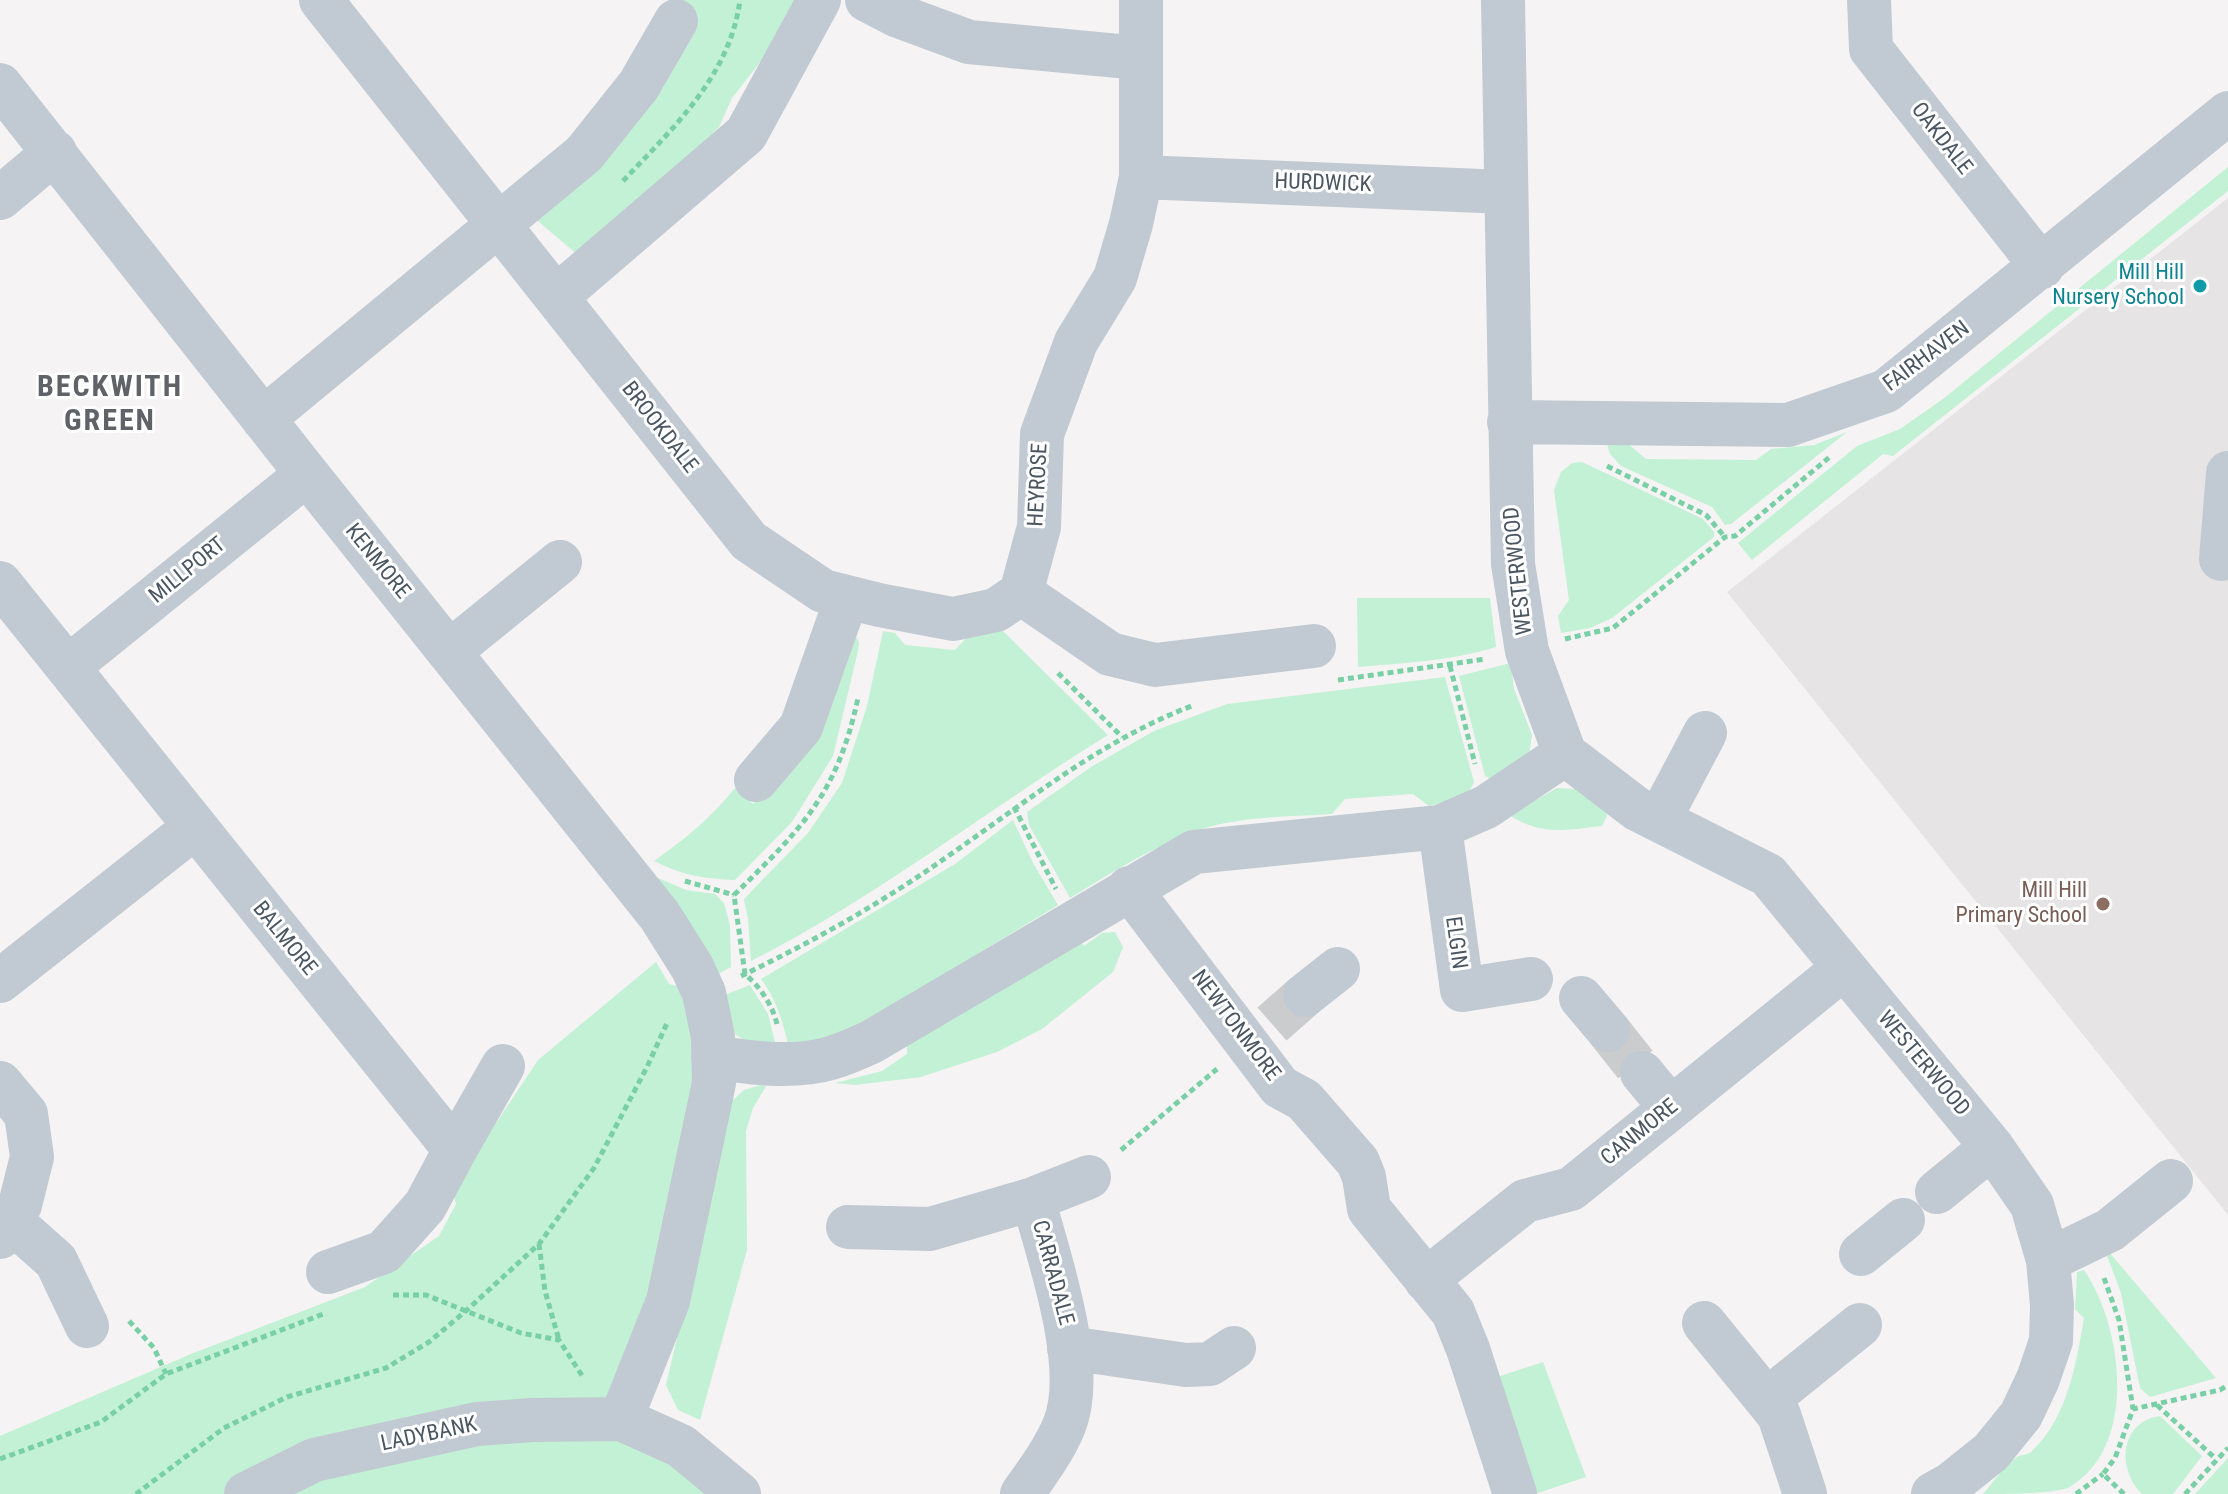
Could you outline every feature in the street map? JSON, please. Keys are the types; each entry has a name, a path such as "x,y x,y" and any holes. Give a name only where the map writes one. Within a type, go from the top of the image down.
{"street":[{"name":"BROOKDALE","path":"321,0 749,541 823,591 953,619 996,610 1021,593"},
{"path":"556,297 746,134 819,0"},
{"path":"867,0 896,15 969,42 1140,58"},
{"path":"1141,0 1141,177"},
{"name":"WESTERWOOD","path":"1503,0 1513,564 1527,651 1565,754 1637,809 1768,875 1992,1147 2032,1205 2048,1260 2051,1341 2021,1415 1991,1452 1951,1484 1933,1494"},
{"name":"OAKDALE","path":"1869,0 1871,49 2042,267"},
{"path":"263,419 584,154 639,85 676,21"},
{"name":"KENMORE","path":"0,85 660,916 698,980 713,1037 713,1057"},
{"name":"FAIRHAVEN","path":"1509,422 1788,425 1886,391 2228,113"},
{"path":"0,198 55,152"},
{"name":"HURDWICK","path":"1141,177 1506,192"},
{"name":"HEYROSE","path":"1021,593 1039,527 1042,434 1076,342 1115,278 1141,177"},
{"path":"2221,559 2228,473"},
{"name":"MILLPORT","path":"68,667 307,474"},
{"path":"449,652 560,562"},
{"name":"BALMORE","path":"0,583 455,1150"},
{"path":"1021,593 1110,654 1155,665 1322,663"},
{"path":"756,780 801,727 847,597"},
{"path":"1659,820 1705,733"},
{"path":"610,1419 668,1301 714,1083 713,1057 787,1063 829,1059 871,1042 1194,852 1440,827 1486,807 1565,754"},
{"path":"0,981 195,827"},
{"name":"ELGIN","path":"1440,827 1462,990 1531,979"},
{"name":"NEWTONMORE","path":"1129,888 1260,1034 1280,1087 1304,1100 1358,1162 1364,1177 1369,1209 1453,1312 1515,1494"},
{"name":"CANMORE","path":"1426,1280 1525,1201 1571,1189 1844,968"},
{"path":"333,1290 384,1252 425,1206 503,1066"},
{"path":"1642,1073 1671,1108"},
{"path":"0,1083 26,1114 32,1157 20,1205 6,1230 56,1261 87,1326"},
{"path":"1937,1192 1992,1147"},
{"name":"CARRADALE","path":"848,1227 930,1229 1033,1199 1089,1177"},
{"path":"2048,1260 2110,1230 2171,1181"},
{"name":"CARRADALE","path":"1022,1494 1065,1424 1071,1387 1068,1329 1033,1199"},
{"path":"1861,1254 1903,1220"},
{"path":"1704,1323 1779,1415 1805,1494"},
{"path":"1767,1400 1860,1325"},
{"name":"CARRADALE","path":"1069,1348 1186,1365 1210,1364 1234,1348"},
{"name":"LADYBANK","path":"246,1494 314,1460 477,1424 610,1419 681,1446 739,1494"}],"path":[{"path":"1588,423 1587,456 1706,515 1725,537"},
{"path":"1322,663 1450,666 1527,651"},
{"path":"1450,666 1486,807"},
{"path":"787,1063 774,1012 756,984 745,974 734,895 792,838 823,797 843,756 860,692"},
{"path":"136,1494 224,1428 287,1397 386,1368 429,1342 467,1310 539,1244 594,1168 647,1067 698,980 745,974 842,924 941,861 1014,807 1122,737 1197,704"},
{"path":"1014,807 1042,864 1075,920"},
{"path":"1089,1177 1260,1034"},
{"path":"2076,1494 2103,1474 2115,1458 2133,1409 2119,1320 2092,1238"},
{"path":"539,1244 545,1291 559,1340 610,1419"},
{"path":"0,1459 101,1422 166,1374 333,1290"},
{"path":"391,1295 426,1295 521,1333 559,1340"},
{"path":"2133,1409 2220,1390 2228,1385"},
{"path":"2157,1405 2216,1459"},
{"path":"2185,1494 2228,1448"},
{"path":"2103,1474 2124,1494"}],"shaded area":[{"name":"Mill Hill Primary School","path":"2228,198 2228,1215 1727,592"}],"green space":[{"path":"674,0 797,0 768,52 732,98 719,127 585,261 533,217 644,98 698,16"},
{"path":"2228,167 2228,191 1893,456 1883,454 1752,560 1738,543 1857,446 1900,429 1943,399"},
{"path":"1847,432 1731,524 1725,525 1712,507 1621,466 1610,454 1607,444 1627,443 1646,459 1756,460 1771,449 1814,445"},
{"path":"1582,462 1703,519 1714,532 1714,537 1612,618 1590,628 1561,633 1558,616 1569,600 1554,490 1561,472 1572,463"},
{"path":"1357,598 1490,598 1496,647 1445,658 1358,667"},
{"path":"1002,630 1108,735 843,910 751,961 744,899 808,833 842,783 867,706 883,631 895,633 905,645 955,650 969,635"},
{"path":"854,633 859,642 858,651 833,756 792,822 735,880 693,875 654,861 697,828 735,788 753,804 769,790"},
{"path":"1511,663 1514,689 1532,735 1529,756 1496,782 1485,776 1459,676"},
{"path":"1445,677 1474,782 1467,793 1456,799 1429,806 1413,794 1345,799 1332,814 1263,818 1212,826 1147,853 1070,898 1029,825 1027,812 1091,767 1154,731 1227,704"},
{"path":"1557,788 1577,789 1606,809 1607,816 1602,826 1543,829 1509,815"},
{"path":"1013,820 1033,863 1058,905 857,1027 821,1040 788,1044 778,1010 761,979 955,864"},
{"path":"651,875 686,890 715,894 724,903 730,926 731,967 715,976"},
{"path":"1115,932 1123,947 1113,972 1042,1029 997,1052 921,1077 855,1085 835,1083 882,1071 907,1054 907,1040 1076,935 1084,946 1102,933"},
{"path":"656,962 669,984 704,993 713,1037 621,1418 735,1494 0,1494 0,1436 191,1354 365,1287 439,1236 456,1204 452,1189 538,1060"},
{"path":"750,985 768,1014 776,1046 751,1045 735,1034 722,996"},
{"path":"766,1086 753,1108 746,1131 747,1250 700,1420 678,1410 666,1385 732,1101 744,1090"},
{"path":"2103,1245 2216,1378 2150,1397 2140,1388 2121,1293"},
{"path":"2084,1270 2108,1322 2115,1353 2115,1416 2106,1445 2091,1469 2068,1488 2038,1493 1983,1494 2012,1460 2033,1450 2055,1422 2074,1371 2084,1318 2075,1309 2077,1272"},
{"path":"1543,1362 1586,1477 1535,1494 1479,1383"},
{"path":"2160,1416 2202,1456 2173,1494 2142,1494 2128,1472 2126,1448 2136,1427"},
{"path":"2228,1458 2228,1494 2195,1494"}],"tunnel":[{"path":"1272,1024 1305,995"},
{"path":"1608,1030 1642,1073"}],"place":[{"name":"Mill Hill Nursery School","path":"2200,286"},
{"name":"Mill Hill Primary School","path":"2103,904"}],"district":[{"name":"BECKWITH GREEN","path":"110,405"}]}
